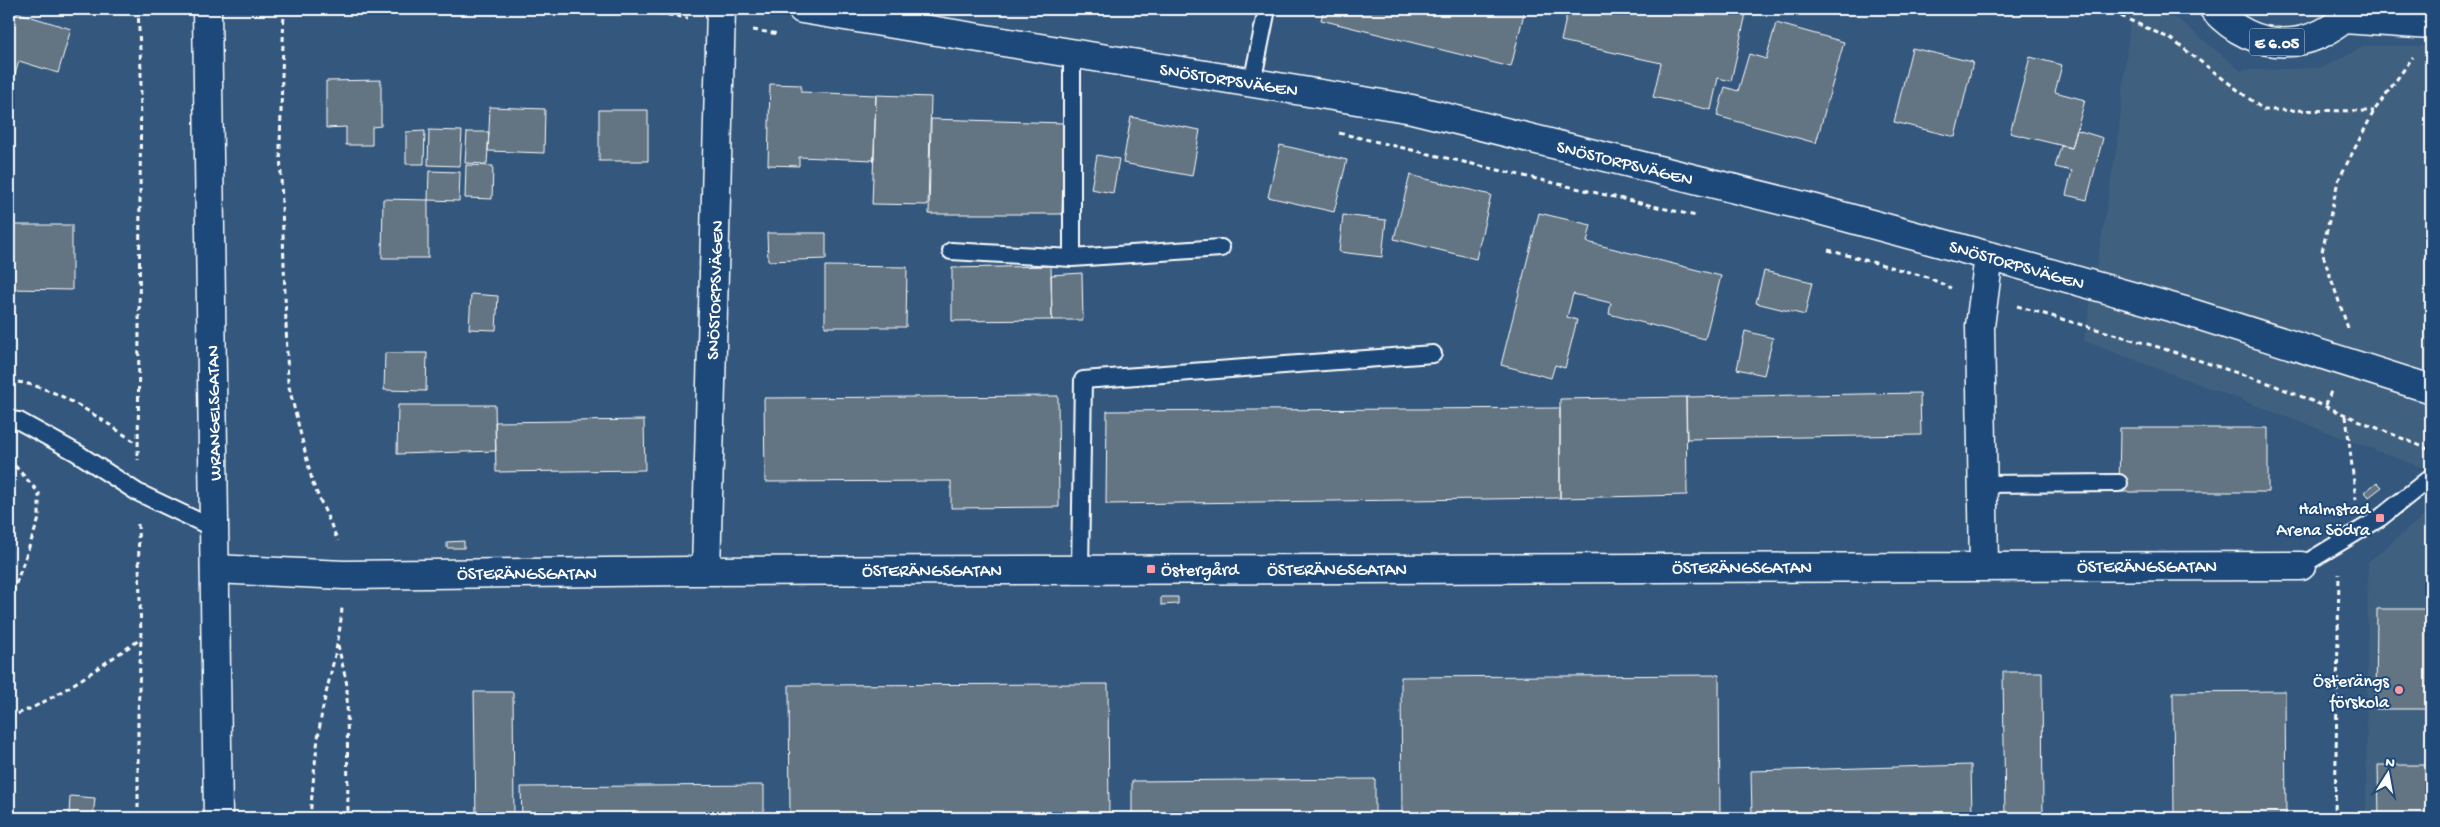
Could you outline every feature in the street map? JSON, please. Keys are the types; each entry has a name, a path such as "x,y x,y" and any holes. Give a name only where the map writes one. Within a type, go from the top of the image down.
{"main road":[{"name":"WRANGELSGATAN","path":"207,9 218,818"},
{"name":"SNÖSTORPSVÄGEN","path":"802,9 1412,109 1812,208 1989,256 2188,312 2431,389"},
{"name":"E 6.05","path":"2214,9 2237,30 2252,37 2276,42 2300,41 2316,37 2331,30 2349,14"},
{"path":"2349,14 2431,25"},
{"name":"SNÖSTORPSVÄGEN","path":"706,571 721,16"},
{"path":"1984,566 1980,326 1982,296 1989,256"},
{"name":"ÖSTERÄNGSGATAN","path":"215,569 344,575 706,571 2301,566"}],"lane":[{"path":"1252,83 1267,9"},
{"path":"1072,54 1072,258"},
{"path":"951,251 1072,258 1221,248"},
{"path":"1080,570 1083,380 1433,354"},
{"path":"9,420 20,422 77,453 137,492 215,529"},
{"name":"ÖSTERÄNGSGATAN","path":"2301,566 2380,518 2431,477"},
{"path":"1983,484 2119,483"}],"path":[{"path":"138,9 140,70 137,492 141,638 138,715 138,818"},
{"path":"284,9 280,145 288,383 313,484 341,548 344,575 338,643 321,720 314,764 310,818"},
{"path":"632,9 721,16 788,36"},
{"path":"2095,9 2112,12 2170,39 2264,110 2374,110"},
{"path":"2326,405 2350,334 2322,252 2338,181 2374,110 2416,52"},
{"path":"1332,132 1698,217"},
{"path":"1822,248 1927,278 1942,286 2158,347 2271,384 2326,405 2346,416 2431,450"},
{"path":"9,381 25,382 65,399 138,444"},
{"path":"2346,416 2360,530"},
{"path":"9,459 39,494 39,519 9,603"},
{"path":"2335,818 2340,542"},
{"path":"9,716 21,714 70,685 141,638"},
{"path":"338,643 346,685 348,818"}],"shaded area":[{"path":"2131,9 2178,19 2240,70 2321,68 2365,46 2431,46 2431,471 2084,341 2118,139"},
{"name":"Österängs förskola","path":"2431,510 2431,818 2366,818 2368,562"}],"building":[{"path":"1324,9 1525,9 1511,67 1321,20"},
{"path":"1568,9 1747,9 1731,81 1718,78 1711,110 1653,97 1661,63 1561,41"},
{"path":"9,10 71,29 58,73 19,61 9,94"},
{"path":"1776,23 1844,42 1816,143 1717,116 1725,87 1738,91 1749,54 1766,59"},
{"path":"1912,48 1973,62 1955,137 1894,122"},
{"path":"2030,57 2062,65 2055,92 2085,100 2072,148 2010,133"},
{"path":"381,80 381,126 372,127 372,145 346,145 346,127 326,128 326,81"},
{"path":"770,84 801,85 801,92 876,95 874,160 799,157 799,166 768,165"},
{"path":"876,95 931,97 928,205 872,204"},
{"path":"490,107 545,109 544,153 488,151"},
{"path":"599,110 648,110 648,161 599,161"},
{"path":"1131,117 1200,130 1192,176 1123,163"},
{"path":"931,119 1064,123 1062,214 929,214"},
{"path":"429,130 462,131 460,166 428,165"},
{"path":"2077,130 2103,138 2087,200 2066,195 2072,171 2055,167 2061,146 2072,148"},
{"path":"425,131 424,164 406,164 406,132"},
{"path":"467,132 489,132 487,164 465,163"},
{"path":"1280,145 1347,160 1334,212 1268,197"},
{"path":"1097,155 1119,159 1113,193 1091,189"},
{"path":"466,165 493,166 492,199 465,198"},
{"path":"429,171 460,172 459,201 428,200"},
{"path":"1410,175 1491,195 1476,259 1394,239"},
{"path":"383,199 428,200 428,258 382,258"},
{"path":"1539,213 1591,225 1587,242 1721,276 1705,339 1609,314 1611,303 1573,294 1567,317 1577,320 1565,368 1555,365 1551,378 1501,365"},
{"path":"1343,215 1386,220 1382,257 1339,252"},
{"path":"9,225 72,225 72,290 9,289"},
{"path":"767,233 826,233 826,259 768,261"},
{"path":"825,266 907,267 906,327 825,327"},
{"path":"1051,266 1052,320 952,321 952,268"},
{"path":"1764,271 1812,282 1805,315 1756,303"},
{"path":"1082,273 1083,320 1052,320 1051,275"},
{"path":"471,294 498,296 496,330 469,329"},
{"path":"1745,331 1773,338 1764,375 1737,369"},
{"path":"385,353 427,353 426,391 384,390"},
{"path":"1920,393 1921,435 1687,439 1686,397"},
{"path":"1058,396 1059,507 951,508 951,481 765,482 764,398"},
{"path":"1686,397 1687,495 1560,498 1560,399"},
{"path":"398,405 495,405 496,451 397,454"},
{"path":"1560,408 1560,498 1106,504 1107,411"},
{"path":"644,420 645,470 496,472 495,422"},
{"path":"2120,428 2268,428 2268,492 2119,492"},
{"path":"2377,482 2382,487 2369,497 2365,492"},
{"path":"464,541 464,548 447,548 447,542"},
{"path":"1161,597 1178,597 1178,604 1161,605"},
{"path":"2377,609 2431,609 2431,709 2376,709"},
{"path":"2003,672 2042,672 2043,818 2005,818"},
{"path":"1719,675 1720,818 1402,818 1401,677"},
{"path":"1108,684 1109,818 790,818 789,685"},
{"path":"2285,691 2286,818 2174,818 2173,692"},
{"path":"474,692 513,692 514,818 476,818"},
{"path":"1971,765 1972,818 1752,818 1751,771"},
{"path":"2378,765 2431,765 2431,818 2379,818"},
{"path":"1375,779 1375,818 1132,818 1132,781"},
{"path":"764,785 764,818 522,818 521,787"},
{"path":"70,796 95,798 93,818 69,816"}],"place":[{"name":"Halmstad Arena Södra","path":"2380,518"},
{"name":"Östergård","path":"1151,569"},
{"name":"Österängs förskola","path":"2399,690"}]}
